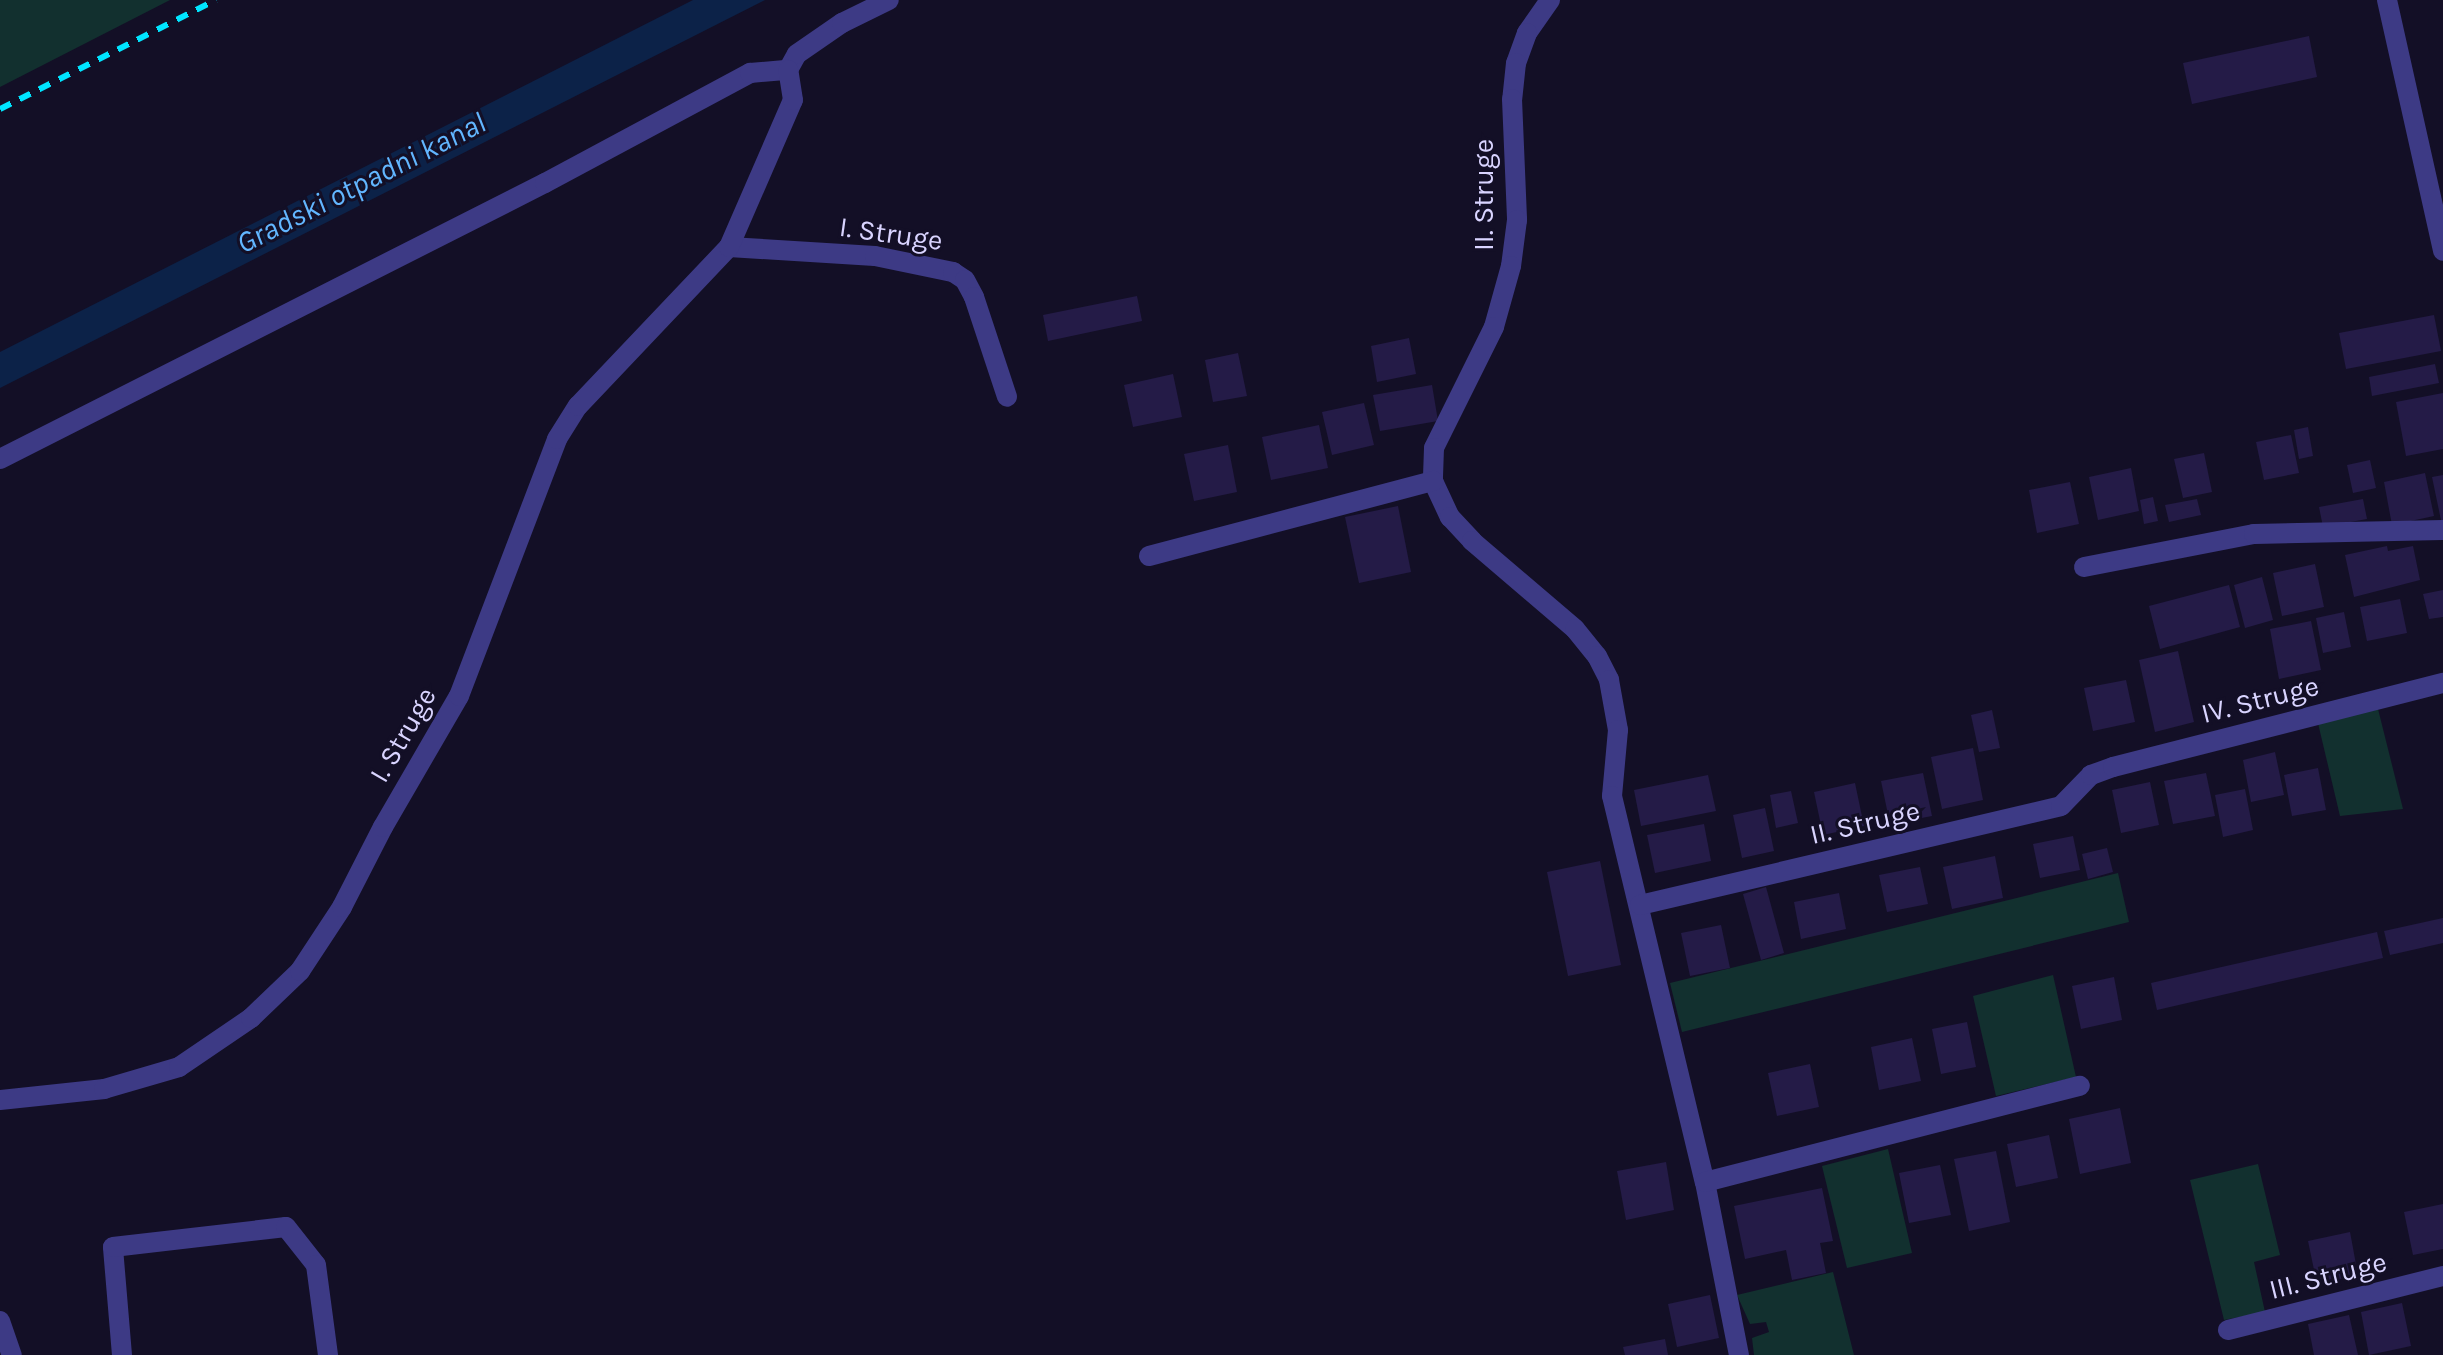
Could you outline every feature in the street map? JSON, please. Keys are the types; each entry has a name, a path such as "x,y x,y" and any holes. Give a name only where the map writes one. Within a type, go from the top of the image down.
{"street":[{"path":"0,459 545,183 750,73 788,70 797,54 842,23 889,0"},
{"name":"II. Struge","path":"1433,481 1434,448 1494,327 1511,266 1517,220 1512,99 1516,63 1527,33 1550,0"},
{"path":"2387,0 2443,251"},
{"name":"I. Struge","path":"0,1100 104,1089 179,1067 251,1018 300,971 342,907 383,827 459,696 557,439 578,406 729,247 793,100 788,70"},
{"name":"I. Struge","path":"729,247 875,256 953,272 965,280 974,297 1007,397"},
{"path":"1149,556 1433,481 1450,517 1472,541 1550,604 1597,656 1615,701 1618,730 1612,796 1705,1182 1739,1355"},
{"path":"2084,567 2254,534 2443,530"},
{"name":"IV. Struge","path":"2091,775 2443,683"},
{"name":"II. Struge","path":"1640,905 2061,806 2091,775"},
{"path":"1705,1182 2080,1086"},
{"path":"122,1355 113,1247 286,1227 316,1265 328,1355"},
{"name":"III. Struge","path":"2228,1330 2443,1276"},
{"path":"0,1321 12,1355"}],"green space":[{"path":"0,0 170,0 0,87"},
{"path":"2377,705 2403,809 2340,816 2317,719"},
{"path":"2118,873 2129,922 1682,1032 1670,983"},
{"path":"2053,975 2076,1077 1996,1096 1973,996"},
{"path":"1888,1149 1912,1253 1847,1268 1822,1166"},
{"path":"2258,1164 2280,1255 2254,1262 2265,1312 2224,1320 2190,1180"},
{"path":"1833,1272 1854,1355 1754,1355 1752,1338 1769,1332 1766,1322 1750,1324 1737,1295"}],"water":[{"name":"Gradski otpadni kanal","path":"693,0 765,0 0,388 0,352"}],"building":[{"path":"2309,36 2317,77 2192,104 2183,63"},
{"path":"1137,296 1142,321 1048,341 1043,315"},
{"path":"2434,315 2441,351 2346,369 2339,333"},
{"path":"1409,338 1416,374 1377,382 1371,346"},
{"path":"1238,353 1247,396 1213,402 1205,360"},
{"path":"2435,364 2439,383 2372,396 2369,377"},
{"path":"1173,374 1182,417 1133,427 1124,385"},
{"path":"1432,385 1438,421 1380,431 1373,395"},
{"path":"2443,393 2443,449 2406,456 2396,402"},
{"path":"1364,403 1374,445 1332,455 1322,412"},
{"path":"1319,425 1328,468 1271,480 1262,437"},
{"path":"2308,427 2313,456 2299,459 2294,430"},
{"path":"2291,435 2299,473 2264,480 2256,442"},
{"path":"1228,445 1237,492 1194,501 1184,454"},
{"path":"2204,453 2212,492 2183,498 2174,459"},
{"path":"2370,460 2376,488 2353,493 2347,465"},
{"path":"2131,468 2139,511 2098,520 2089,477"},
{"path":"2425,473 2434,516 2392,525 2384,482"},
{"path":"2443,475 2443,525 2442,525 2432,477"},
{"path":"2070,482 2079,524 2037,533 2029,490"},
{"path":"2153,497 2158,521 2144,524 2140,500"},
{"path":"2197,499 2201,515 2169,522 2165,505"},
{"path":"2363,499 2367,519 2323,527 2319,507"},
{"path":"1398,506 1411,572 1359,583 1345,517"},
{"path":"2387,546 2388,551 2413,546 2420,580 2354,597 2345,555"},
{"path":"2315,564 2324,607 2282,616 2273,573"},
{"path":"2262,577 2273,620 2245,628 2234,585"},
{"path":"2229,585 2240,627 2160,649 2149,606"},
{"path":"2443,590 2443,617 2429,619 2423,594"},
{"path":"2400,599 2407,633 2367,641 2360,607"},
{"path":"2344,612 2351,647 2323,653 2316,618"},
{"path":"2311,621 2321,670 2279,679 2270,629"},
{"path":"2178,651 2194,722 2155,732 2139,660"},
{"path":"2126,680 2135,722 2093,731 2084,688"},
{"path":"1992,710 2000,748 1979,752 1971,715"},
{"path":"1973,748 1983,800 1942,809 1931,757"},
{"path":"2275,752 2284,795 2251,802 2243,760"},
{"path":"2318,768 2326,810 2292,816 2284,775"},
{"path":"1923,773 1932,816 1890,824 1881,781"},
{"path":"2206,773 2215,816 2173,824 2164,781"},
{"path":"1708,775 1716,811 1641,826 1634,790"},
{"path":"2150,782 2159,825 2121,833 2112,790"},
{"path":"1855,783 1864,826 1823,835 1814,792"},
{"path":"2245,789 2253,830 2223,837 2215,795"},
{"path":"1791,791 1798,823 1776,828 1770,795"},
{"path":"1765,808 1774,851 1742,858 1733,815"},
{"path":"1704,824 1711,861 1655,873 1647,835"},
{"path":"2073,836 2080,870 2040,878 2033,844"},
{"path":"2107,848 2113,872 2088,879 2082,854"},
{"path":"1995,856 2003,898 1952,909 1943,867"},
{"path":"1600,861 1621,965 1568,976 1547,872"},
{"path":"1920,867 1928,904 1887,912 1879,875"},
{"path":"1766,887 1784,953 1761,960 1743,894"},
{"path":"1839,893 1846,929 1801,939 1794,902"},
{"path":"2443,918 2443,943 2390,955 2384,931"},
{"path":"1721,925 1730,968 1690,976 1681,933"},
{"path":"2377,932 2383,958 2157,1010 2151,983"},
{"path":"2114,977 2122,1020 2081,1029 2072,986"},
{"path":"1967,1022 1976,1067 1941,1074 1932,1029"},
{"path":"1912,1038 1921,1081 1879,1090 1871,1047"},
{"path":"1810,1064 1819,1107 1777,1116 1768,1073"},
{"path":"2120,1108 2131,1163 2080,1174 2069,1119"},
{"path":"2049,1135 2058,1178 2016,1187 2007,1144"},
{"path":"1996,1151 2010,1222 1969,1231 1954,1159"},
{"path":"1666,1162 1674,1210 1626,1220 1617,1171"},
{"path":"1940,1165 1951,1215 1909,1223 1899,1173"},
{"path":"1822,1188 1833,1241 1820,1243 1826,1273 1792,1280 1786,1250 1745,1259 1734,1206"},
{"path":"2443,1204 2443,1249 2413,1255 2404,1212"},
{"path":"2350,1232 2358,1275 2317,1284 2308,1241"},
{"path":"1710,1295 1719,1338 1677,1347 1668,1304"},
{"path":"2402,1303 2411,1346 2369,1355 2361,1312"},
{"path":"2349,1315 2358,1355 2314,1355 2308,1324"},
{"path":"1665,1339 1668,1355 1625,1355 1623,1347"}],"railway":[{"path":"0,109 216,0"}]}
